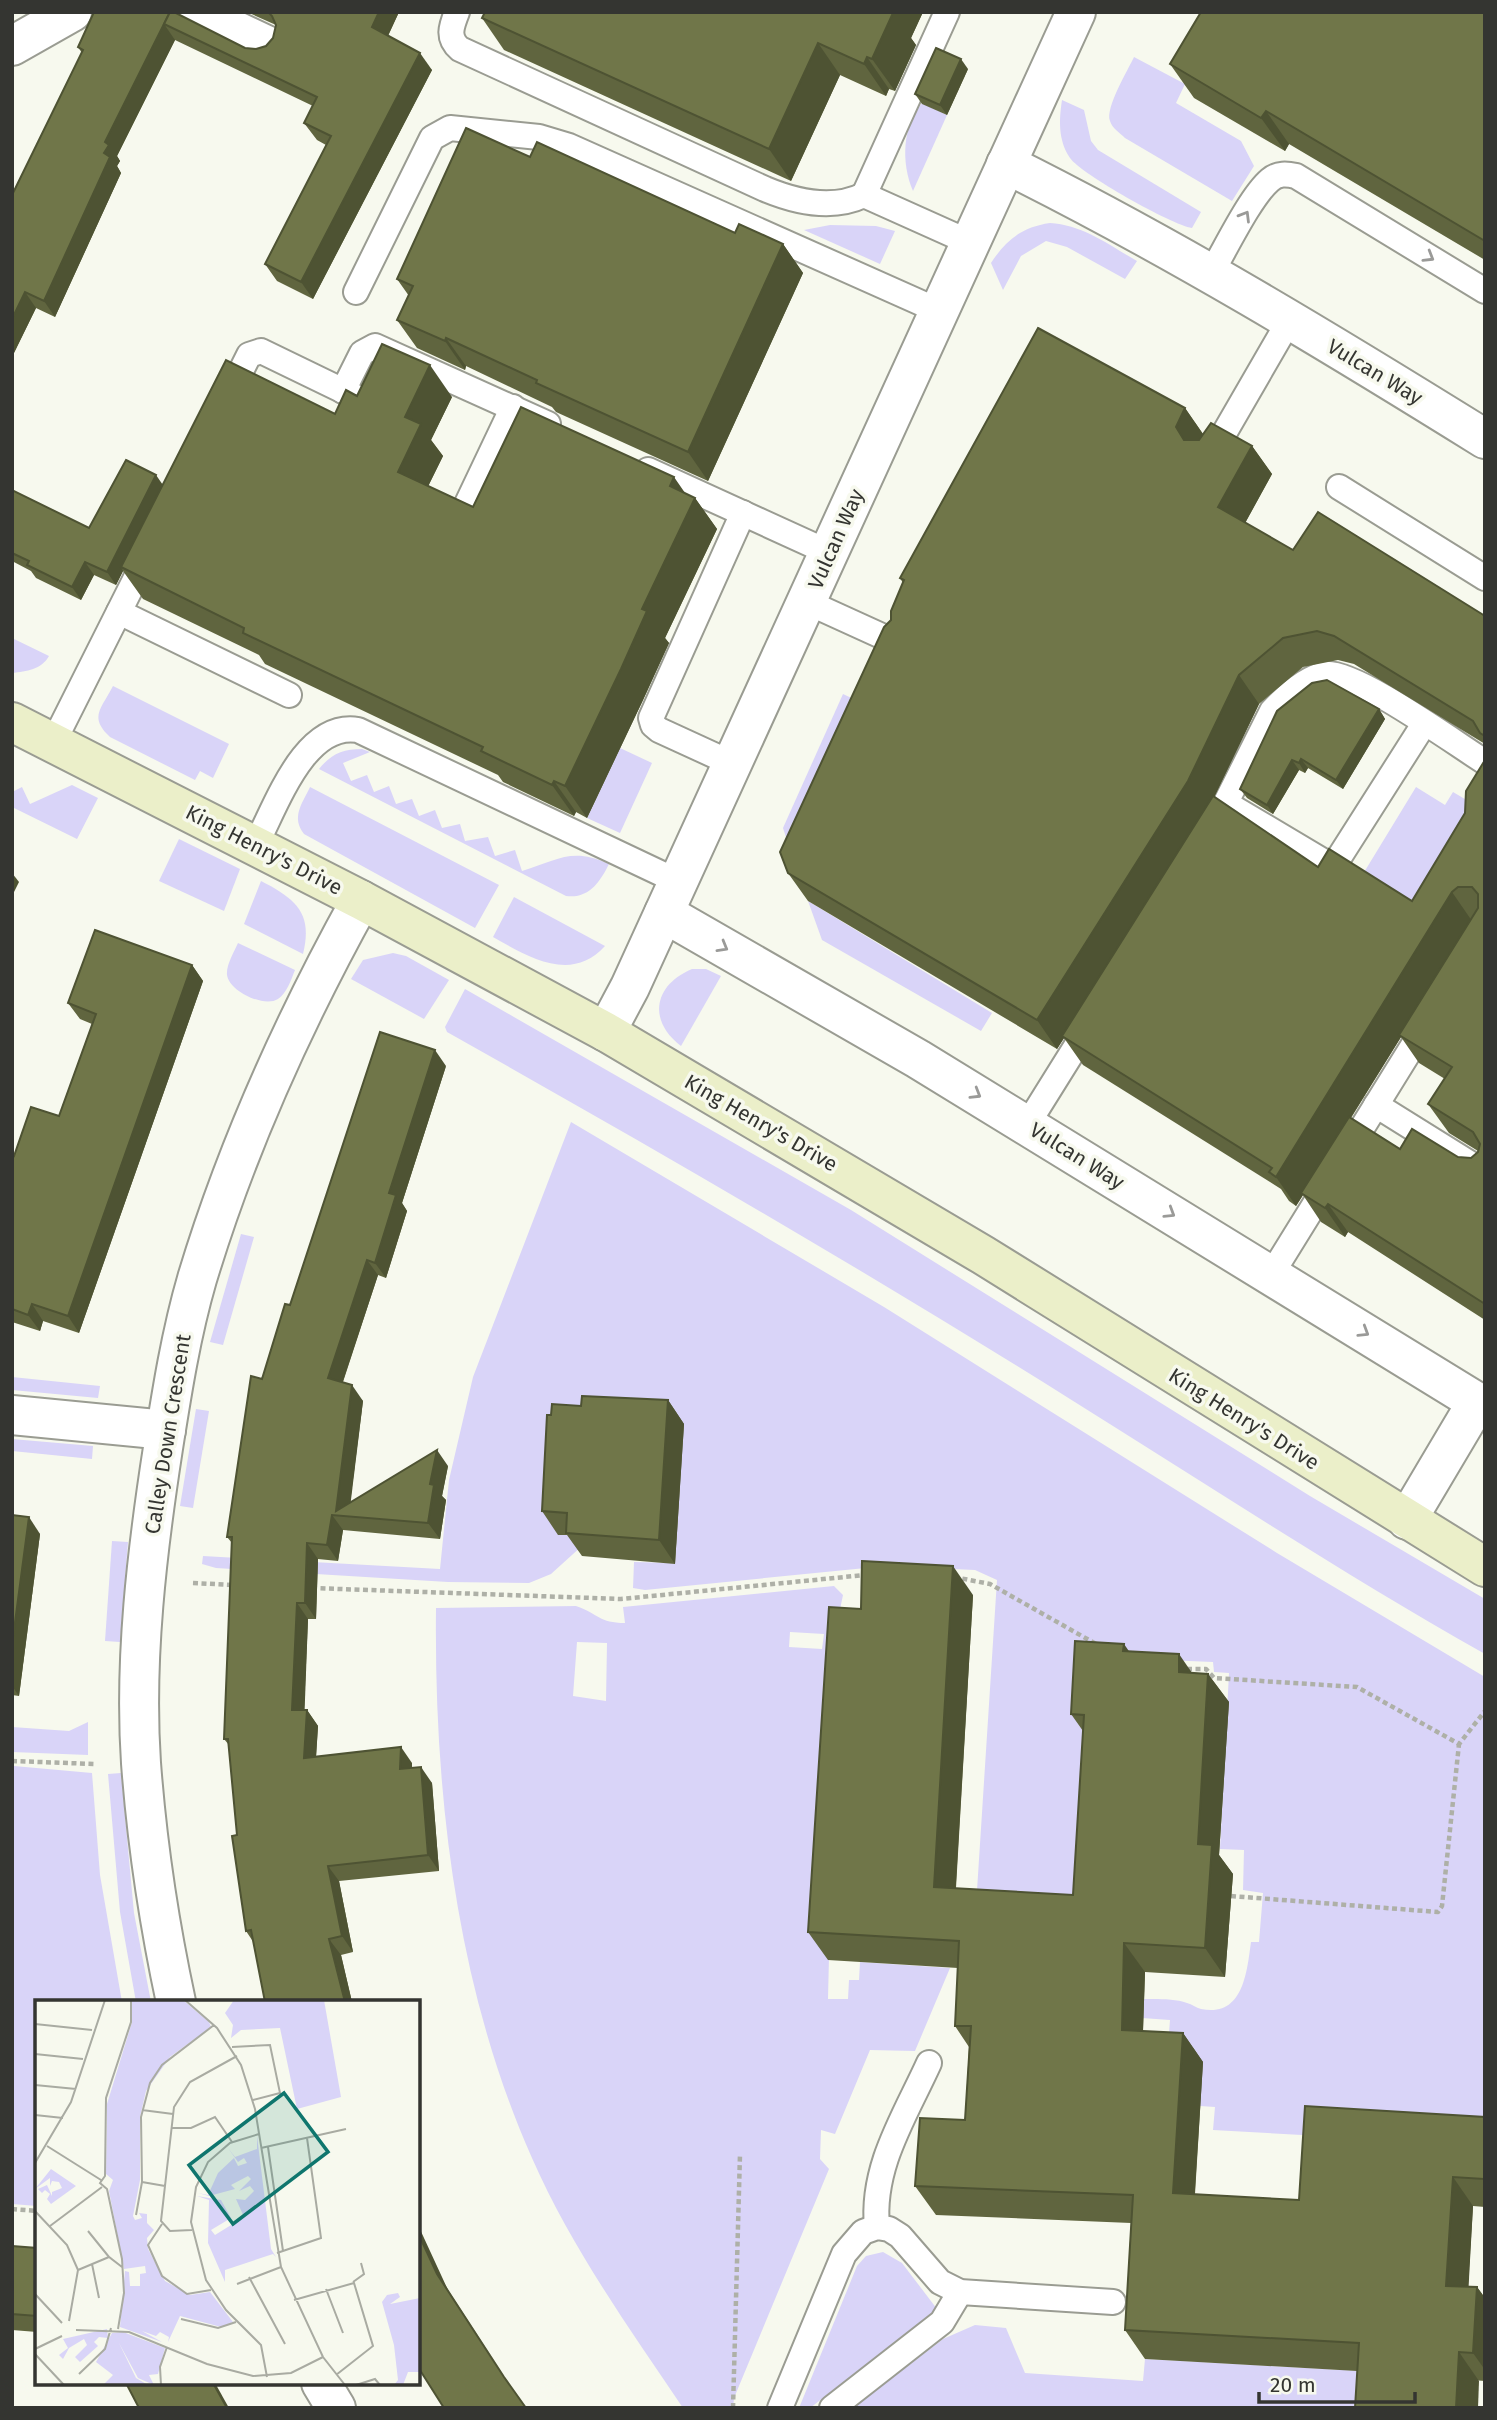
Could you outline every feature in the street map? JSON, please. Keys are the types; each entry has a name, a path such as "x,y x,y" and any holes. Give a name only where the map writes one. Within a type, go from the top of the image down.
{"street":[{"path":"12,47 72,12"},
{"path":"197,12 265,45"},
{"name":"Vulcan Way","path":"606,1032 733,764 1076,12"},
{"name":"Vulcan Way","path":"1006,164 1122,224 1482,430"},
{"name":"King Henry's Drive","path":"12,722 360,900 606,1032 983,1255 1485,1567"},
{"name":"Vulcan Way","path":"671,897 1027,1125 1481,1404"},
{"name":"Calley Down Crescent","path":"176,2000 162,1934 141,1765 140,1670 146,1581 166,1430 183,1333 197,1280 239,1156 292,1030 360,900"},
{"path":"1407,1520 1481,1404"},
{"path":"12,1415 166,1430"},
{"path":"322,2385 336,2408"}],"lane":[{"path":"457,12 450,35 460,50 765,189 784,197 818,203 854,200 864,195 947,12"},
{"path":"356,292 432,138 450,128 539,137 569,146 939,311"},
{"path":"1210,275 1259,193 1270,180 1287,174 1296,176 1485,291"},
{"path":"864,195 971,243"},
{"path":"1211,456 1289,321"},
{"path":"214,424 249,355 254,351 261,351 351,395 362,353 375,346 573,435"},
{"path":"464,510 513,407"},
{"path":"622,457 830,553"},
{"path":"1339,487 1485,578"},
{"path":"733,764 659,730 653,725 651,718 743,513"},
{"path":"53,743 155,541"},
{"path":"807,602 897,643"},
{"path":"119,612 289,695"},
{"path":"1199,852 1227,804 1272,711 1312,678 1334,674 1346,677 1485,762"},
{"path":"1227,804 1333,867 1424,724"},
{"path":"255,846 296,769 313,745 322,736 346,728 358,730 671,897"},
{"path":"1271,1275 1441,999"},
{"path":"1027,1125 1102,1005"},
{"path":"1376,1105 1485,1173"},
{"path":"877,2227 874,2203 880,2170 929,2063"},
{"path":"780,2408 844,2254 863,2232 877,2227 890,2229 900,2236 933,2275 948,2288 960,2292 1113,2302"},
{"path":"832,2408 942,2322 960,2292"}],"path":[{"path":"302,1588 621,1599 871,1574"},
{"path":"946,1576 970,1577 990,1584 1097,1644"},
{"path":"146,1581 247,1585"},
{"path":"1179,1668 1206,1670 1214,1678 1357,1687 1459,1744"},
{"path":"1231,1896 1438,1912 1442,1906 1459,1744 1485,1711"},
{"path":"12,1761 141,1765"},
{"path":"733,2408 740,2154"},
{"path":"12,2209 35,2211"}],"shaded area":[{"path":"1134,57 1185,84 1176,103 1241,141 1254,166 1232,201 1125,138 1112,126 1109,115 1111,107"},
{"path":"1062,100 1084,110 1091,141 1098,150 1201,212 1192,228 1148,209 1091,175 1070,158 1061,137"},
{"path":"922,103 947,115 913,191 905,157 907,134 915,112"},
{"path":"1050,223 1085,232 1137,261 1125,279 1067,247 1046,241 1021,256 1003,290 991,263 1009,241 1023,231"},
{"path":"830,225 876,226 895,231 880,264 804,230"},
{"path":"12,638 49,656 38,667 12,673"},
{"path":"113,686 229,744 213,778 200,771 195,780 110,737 103,730 98,718"},
{"path":"843,694 879,711 800,881 783,828"},
{"path":"620,748 652,763 620,833 587,818"},
{"path":"362,749 370,752 343,763 351,781 367,775 374,792 389,786 396,804 412,799 419,816 435,810 442,828 460,824 465,841 488,837 495,856 515,850 522,871 556,859 575,856 585,856 609,864 593,888 581,895 566,896 319,769 338,753"},
{"path":"72,785 98,798 77,839 12,807 12,792 22,787 30,804"},
{"path":"310,787 499,885 475,928 304,834 298,816"},
{"path":"1416,787 1445,805 1453,792 1485,811 1419,909 1363,874"},
{"path":"179,839 240,869 224,911 159,881"},
{"path":"261,881 284,894 299,909 306,928 303,954 244,924"},
{"path":"514,897 605,946 592,957 564,965 534,958 493,937"},
{"path":"808,901 992,1013 981,1031 822,940"},
{"path":"238,943 295,970 286,990 278,999 256,1000 240,992 229,981 228,967"},
{"path":"393,953 406,956 449,980 424,1019 351,979 363,960"},
{"path":"692,969 706,969 721,976 681,1046 663,1025 660,1004 669,984"},
{"path":"465,989 851,1210 1310,1496 1485,1599 1485,1654 1328,1561 839,1258 447,1032 445,1027"},
{"path":"571,1122 884,1307 1277,1553 1485,1677 1485,2145 1213,2130 1215,2107 1200,2106 1167,2060 1170,2020 1142,2018 1127,1999 1173,2000 1201,2009 1215,2010 1226,2006 1235,1999 1241,1989 1251,1942 1259,1942 1263,1893 1243,1890 1244,1850 1220,1849 1229,1673 1214,1672 1213,1662 1140,1659 1093,1924 976,1906 997,1580 975,1570 886,1566 645,1590 633,1588 634,1562 675,1563 682,1446 558,1534 584,1536 583,1545 551,1574 529,1583 448,1582 216,1568 202,1564 203,1556 440,1569 449,1480 473,1377"},
{"path":"241,1234 254,1237 223,1345 210,1342"},
{"path":"12,1377 100,1386 98,1398 12,1390"},
{"path":"196,1409 209,1411 193,1508 180,1506"},
{"path":"12,1439 93,1446 92,1459 12,1451"},
{"path":"112,1541 128,1542 120,1642 105,1641"},
{"path":"834,1586 843,1595 837,1624 828,1999 848,1999 849,1980 859,1980 860,1962 950,1968 915,2051 870,2050 835,2134 821,2130 820,2159 829,2169 734,2398 733,2408 683,2408 602,2286 547,2191 506,2093 485,2026 468,1958 445,1819 436,1678 436,1608 576,1606 604,1620 625,1623 623,1607","holes":["790,1632 824,1634 822,1649 789,1647","577,1642 607,1643 606,1701 573,1696"]},
{"path":"88,1722 88,1755 12,1752 12,1727 69,1731"},
{"path":"14,1766 92,1773 100,1875 122,2000 35,2000 35,2206 12,2204"},
{"path":"121,1773 134,1913 151,2000 136,2000 120,1912 108,1774"},
{"path":"883,2252 902,2263 937,2309 810,2408 799,2408 857,2266 866,2256"},
{"path":"975,2325 1006,2328 1025,2373 1143,2381 1145,2359 1379,2372 1377,2408 853,2408 943,2339"}],"building":[{"path":"94,12 170,12 105,142 109,145 104,153 110,157 44,301 25,292 12,319 12,195 83,50 78,47"},
{"path":"170,12 245,48 256,49 266,46 273,38 276,25 268,12 379,12 372,27 420,53 301,282 265,264 331,136 304,123 317,97 164,24"},
{"path":"485,12 893,13 872,59 867,57 864,64 818,43 769,149 482,18"},
{"path":"1201,12 1485,12 1485,241 1266,111 1261,118 1170,64"},
{"path":"936,48 961,59 940,105 915,94"},
{"path":"466,128 530,157 537,142 735,233 739,224 783,244 688,452 536,383 537,380 446,338 445,341 397,320 413,286 397,279"},
{"path":"1038,328 1185,408 1176,427 1184,440 1199,440 1211,423 1252,446 1218,507 1293,550 1318,512 1485,616 1485,736 1473,721 1334,636 1317,631 1283,638 1239,675 1188,781 1037,1020 788,873 780,852 884,627 891,620 891,611 904,580 900,578"},
{"path":"382,344 430,365 405,417 421,424 398,472 473,507 521,407 674,477 670,486 695,498 642,609 647,611 621,669 565,786 554,781 552,785 481,751 483,747 243,633 244,628 121,567 226,360 335,414 346,390 357,396"},
{"path":"126,460 156,475 107,572 85,562 72,587 27,565 29,561 12,553 12,490 89,528"},
{"path":"1327,680 1379,709 1336,780 1301,759 1299,763 1292,760 1267,805 1240,789 1277,711 1312,683"},
{"path":"1485,760 1485,1304 1328,1204 1325,1208 1301,1193 1349,1117 1400,1149 1412,1129 1458,1157 1471,1158 1478,1152 1480,1144 1473,1132 1428,1104 1452,1067 1399,1035 1478,908 1478,894 1472,887 1458,887 1452,892 1276,1177 1269,1172 1272,1168 1062,1036 1213,796 1318,867 1329,849 1412,901 1465,813 1466,791"},
{"path":"95,930 192,965 68,1316 32,1304 28,1315 12,1309 12,1155 14,1156 31,1107 59,1116 96,1014 68,1003"},
{"path":"380,1032 435,1050 389,1193 396,1195 375,1263 367,1260 328,1378 352,1385 336,1511 437,1450 430,1484 434,1485 428,1523 332,1515 327,1545 307,1543 305,1603 297,1603 292,1710 307,1710 304,1758 401,1747 400,1769 421,1767 428,1855 328,1866 342,1936 329,1939 344,2000 265,2000 251,1930 246,1931 232,1836 237,1835 228,1739 224,1739 232,1537 227,1537 251,1376 262,1379 285,1304 290,1305"},
{"path":"582,1396 668,1400 659,1540 566,1533 567,1513 542,1511 547,1415 551,1415 552,1404 581,1406"},
{"path":"12,1515 29,1517 12,1645"},
{"path":"862,1561 953,1566 934,1887 1073,1895 1084,1715 1071,1714 1075,1641 1124,1644 1123,1651 1179,1654 1179,1672 1208,1674 1198,1844 1212,1845 1205,1948 1124,1943 1122,2030 1183,2033 1173,2193 1299,2200 1305,2106 1485,2117 1484,2179 1453,2177 1446,2286 1477,2287 1473,2353 1459,2352 1456,2408 1355,2408 1359,2343 1125,2330 1133,2195 915,2186 920,2118 965,2120 971,2026 955,2026 959,1941 808,1932 829,1607 861,1609"},
{"path":"420,2237 437,2274 526,2408 444,2408 420,2370"},
{"path":"12,2246 35,2248 35,2316 12,2314"},
{"path":"127,2385 214,2385 227,2408 139,2408"}]}
